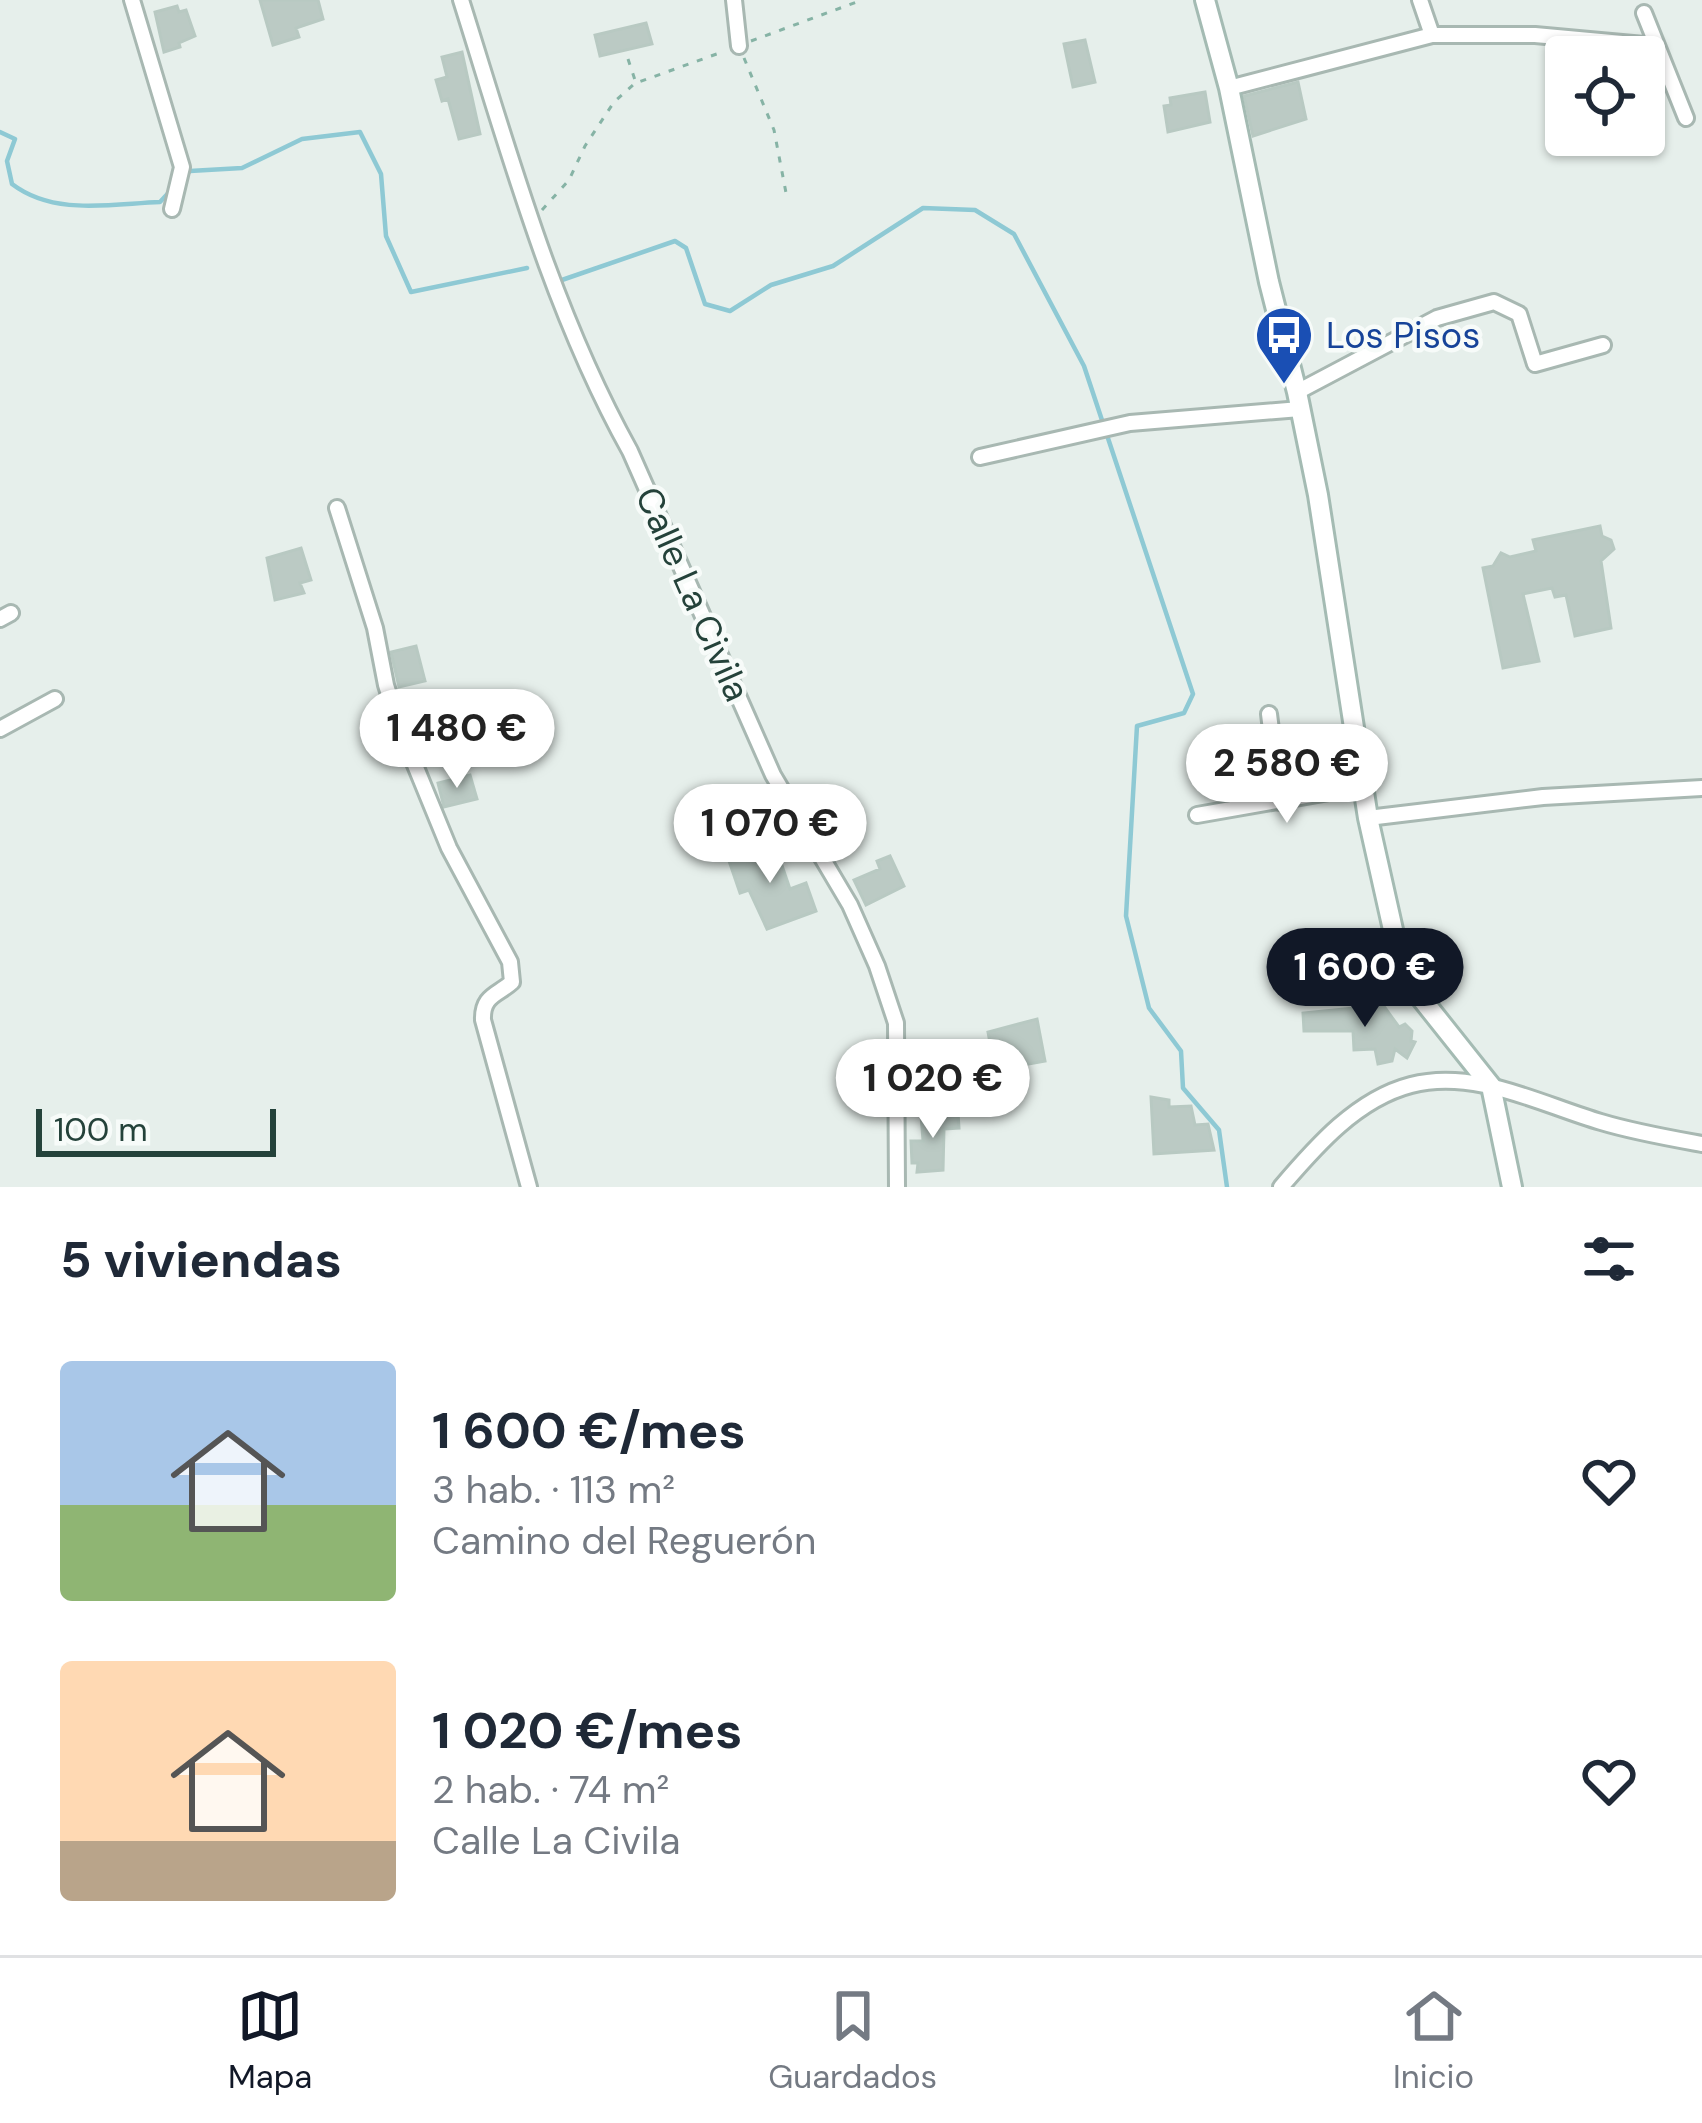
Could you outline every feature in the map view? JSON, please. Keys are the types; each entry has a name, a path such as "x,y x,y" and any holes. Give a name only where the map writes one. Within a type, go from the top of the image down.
{"main road":[{"path":"1204,0 1229,88 1318,495 1368,818 1398,952 1409,983 1490,1086 1512,1187"}],"street":[{"path":"132,0 182,167 172,209"},
{"name":"Calle La Civila","path":"461,0 531,222 603,404 630,451 772,775 850,905 878,965 896,1023 898,1187"},
{"path":"734,0 739,46"},
{"path":"1420,0 1432,35"},
{"path":"1644,13 1652,36"},
{"path":"1229,88 1432,35 1545,36"},
{"path":"1665,69 1686,118"},
{"path":"980,457 1130,423 1298,401 1437,318 1494,302 1519,314 1535,364 1604,345"},
{"path":"338,508 399,726 464,879 511,962 512,982 489,996 483,1020 529,1187"},
{"path":"0,729 55,699"},
{"path":"1269,714 1280,802"},
{"path":"1197,815 1363,787"},
{"path":"1368,818 1543,797 1702,788"},
{"path":"1281,1187 1308,1155 1364,1106 1409,1085 1490,1086 1607,1124 1702,1144"}],"path":[{"path":"739,46 774,130 787,198"},
{"path":"531,222 569,179 614,103 636,83"}],"building":[{"path":"260,0 318,0 323,19 296,28 299,37 273,45"},
{"path":"177,6 179,12 186,10 195,36 164,52 155,12"},
{"path":"646,23 652,44 600,56 595,35"},
{"path":"1085,40 1095,82 1073,87 1064,44"},
{"path":"462,52 480,134 459,139 448,99 442,101 436,80 447,77 442,57"},
{"path":"1298,82 1306,119 1253,136 1244,96"},
{"path":"1205,92 1210,122 1168,132 1164,106 1171,105 1170,98"},
{"path":"1600,526 1614,549 1601,561 1611,628 1575,636 1566,595 1555,597 1552,588 1523,594 1539,661 1503,668 1483,568 1493,566 1501,553 1510,557 1536,551 1533,540"},
{"path":"301,548 311,580 300,583 304,593 275,600 267,558"},
{"path":"416,646 425,681 399,687 391,652"},
{"path":"502,707 510,744 494,750 481,714"},
{"path":"470,775 477,799 444,807 438,783"},
{"path":"774,842 790,889 806,883 816,911 767,929 749,890 740,893 728,858"},
{"path":"890,856 904,886 866,905 854,880 880,869 877,861"},
{"path":"1383,1005 1399,1027 1405,1024 1412,1031 1415,1042 1407,1058 1395,1049 1392,1061 1378,1064 1375,1049 1354,1050 1353,1031 1304,1031 1303,1013"},
{"path":"1037,1019 1045,1061 1007,1068 1003,1046 991,1048 988,1032"},
{"path":"1151,1097 1169,1100 1169,1107 1191,1106 1195,1125 1208,1124 1214,1150 1154,1154"},
{"path":"958,1112 959,1128 944,1129 943,1170 917,1172 911,1141 923,1141 921,1115"}],"waterway":[{"path":"0,132 15,139 7,161 12,184 46,201 83,206 160,202 172,189"},
{"path":"184,177 190,171 242,168 302,139 360,132 381,174 386,236 411,292 527,268"},
{"path":"559,281 675,241 686,248 705,304 730,311 771,285 833,266 923,208 975,210 1014,234 1084,366 1193,694 1184,713 1137,726 1126,916 1149,1008 1181,1051 1183,1088 1219,1130 1227,1187"}],"place":[{"name":"Los Pisos","path":"1284,386"}]}
